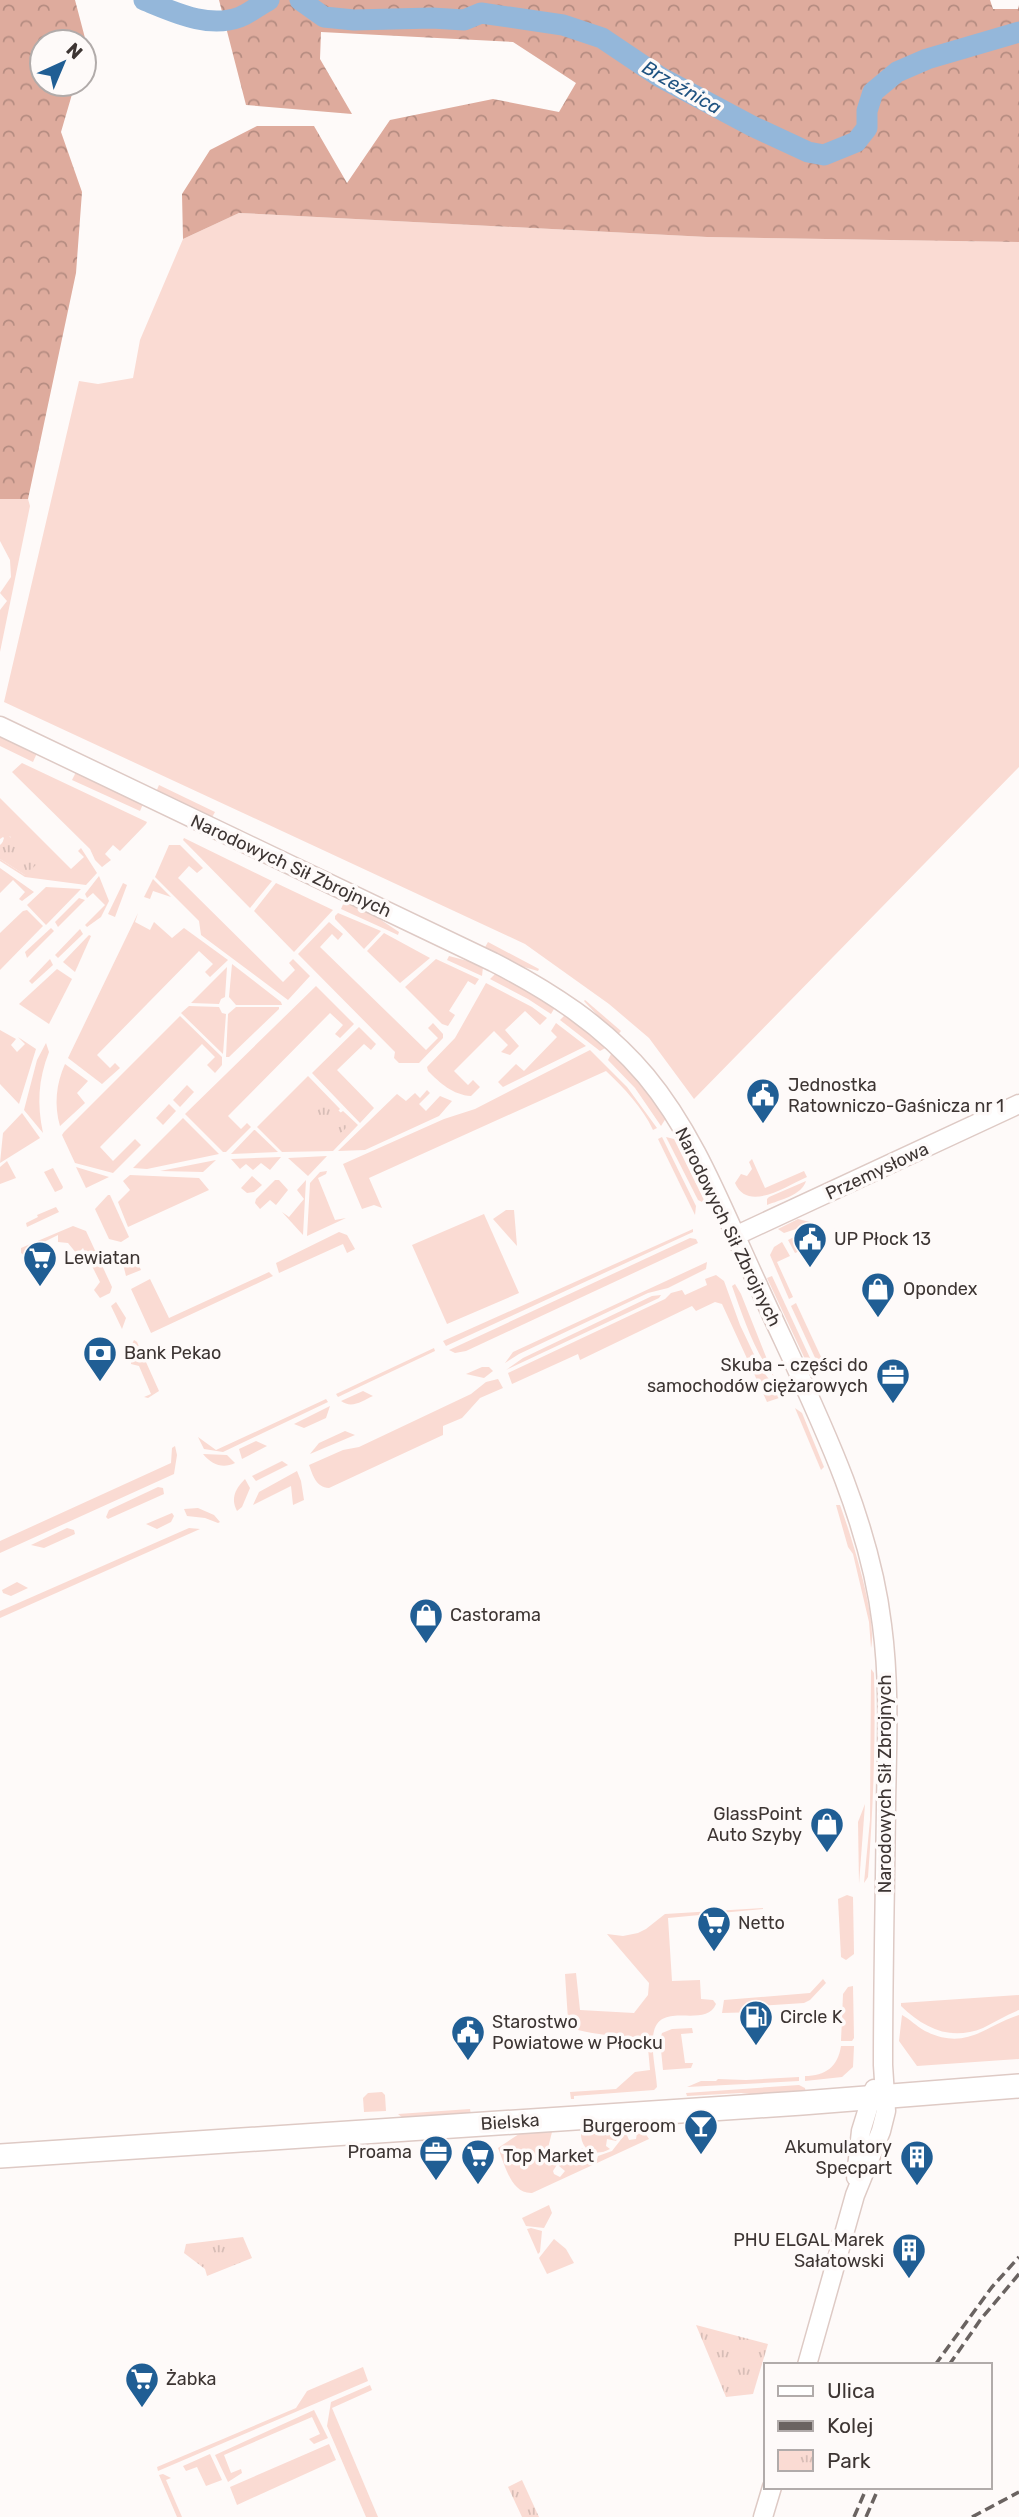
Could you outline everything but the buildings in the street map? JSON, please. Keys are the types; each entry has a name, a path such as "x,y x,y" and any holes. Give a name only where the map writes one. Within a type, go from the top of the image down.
{"main road":[{"name":"Bielska","path":"0,2156 878,2098 1019,2086"}],"street":[{"name":"Narodowych Sił Zbrojnych","path":"0,726 493,962 565,1003 632,1060 665,1101 692,1146 735,1236 856,1511 877,1590 886,1660 883,2066 878,2098 886,2111 881,2131 855,2195 808,2363"},
{"name":"Przemysłowa","path":"735,1236 1019,1104"},
{"path":"763,2517 771,2489"}],"green space":[{"path":"0,0 75,0 82,28 28,28 28,98 71,98 61,132 82,192 76,273 28,499 0,499"},
{"path":"219,0 990,0 993,9 1018,9 1019,5 1019,242 707,237 239,213 183,239 182,194 210,150 257,126 314,126 347,183 390,120 493,99 559,112 576,83 513,42 321,32 320,59 352,114 246,105"},
{"path":"239,213 707,237 1019,242 1019,767 694,1099 649,1038 609,1004 525,944 4,702 79,381 98,384 133,378 140,340 183,239"},
{"path":"0,499 28,499 30,506 0,652 0,610 7,601 0,593 11,577 10,560 0,541"},
{"path":"0,736 37,753 33,762 0,746"},
{"path":"22,763 147,822 120,851 113,845 105,854 111,860 102,867 90,849 12,772"},
{"path":"76,772 143,804 140,811 72,780"},
{"path":"159,785 215,812 211,819 156,792"},
{"path":"0,798 71,869 84,857 78,851 81,848 97,873 86,885 25,877 0,861 25,875 10,836 2,844 4,838 0,839"},
{"path":"9,836 37,864 25,875 0,859 0,845"},
{"path":"184,838 272,881 250,908"},
{"path":"169,845 180,845 203,868 197,873 189,866 178,878 283,982 295,970 289,963 293,959 310,976 288,1000 201,935 199,921 155,877"},
{"path":"0,868 34,892 22,901 19,899 25,892 13,880 0,893"},
{"path":"99,876 109,901 101,917 87,927 85,925 105,905 93,893 87,898 85,894"},
{"path":"153,879 171,897 153,891 150,899 144,897"},
{"path":"123,883 127,885 115,917 108,914"},
{"path":"276,883 333,910 294,952 254,911"},
{"path":"46,887 81,889 46,925 27,905"},
{"path":"79,898 85,900 58,927 55,922"},
{"path":"345,900 363,908 399,932 398,935 341,909"},
{"path":"27,910 43,926 0,970 0,933"},
{"path":"138,913 135,922 150,930 154,922 172,938 184,928 228,960 210,977 205,972 213,964 199,951 97,1055 110,1068 115,1063 120,1068 102,1084 68,1058"},
{"path":"338,913 381,931 364,949 335,919"},
{"path":"329,922 343,934 338,940 332,934 320,947 426,1050 438,1038 428,1028 433,1023 443,1034 443,1038 419,1063 399,1063 394,1058 395,1052 298,954"},
{"path":"51,928 54,931 27,958 25,952"},
{"path":"80,929 83,934 58,958 55,955"},
{"path":"384,933 430,958 400,983 367,951"},
{"path":"91,936 75,972 63,962"},
{"path":"488,942 539,969 538,971 517,965 484,949"},
{"path":"449,956 479,964 483,967 482,976 447,960"},
{"path":"50,959 53,965 32,984 29,981"},
{"path":"436,959 479,979 475,985 468,981 449,1011 455,1015 448,1026 442,1024 405,987"},
{"path":"232,964 282,1005 236,1005 229,997"},
{"path":"227,967 225,997 219,1004 191,1003"},
{"path":"57,969 72,979 49,1024 19,1004"},
{"path":"497,972 553,1005 551,1014 490,979"},
{"path":"486,983 547,1018 540,1025 525,1011 505,1030 519,1046 510,1055 501,1052 508,1045 494,1031 454,1071 468,1085 473,1080 480,1087 471,1096 464,1095 442,1084 427,1067 455,1038"},
{"path":"316,986 354,1024 340,1038 335,1034 343,1025 330,1013 228,1116 241,1129 247,1123 251,1127 223,1152 185,1114"},
{"path":"584,1001 621,1031 617,1036"},
{"path":"189,1006 219,1007 222,1013 226,1014 223,1054 181,1013"},
{"path":"236,1007 279,1009 226,1057 228,1014"},
{"path":"569,1015 607,1047 600,1051 560,1020"},
{"path":"180,1016 222,1057 222,1065 215,1073 207,1065 215,1057 202,1044 100,1147 113,1161 135,1139 141,1145 113,1173 75,1163 62,1135 64,1132"},
{"path":"556,1023 586,1046 503,1087 498,1082 516,1064 524,1071 557,1037 551,1031"},
{"path":"359,1027 376,1044 371,1050 364,1044 337,1070 374,1108 360,1123 312,1073"},
{"path":"0,1030 16,1039 11,1045 17,1052 25,1044 18,1037 36,1049 19,1104 0,1084"},
{"path":"46,1043 49,1052 40,1092 43,1133 24,1110 37,1060"},
{"path":"590,1050 627,1087 657,1128 653,1130 644,1114 606,1071 369,1178 382,1208 374,1205 362,1209 343,1164 444,1119 475,1109"},
{"path":"612,1052 654,1099 666,1118 661,1126 635,1088 608,1060"},
{"path":"65,1064 88,1081 77,1093 85,1103 60,1126 57,1095"},
{"path":"308,1076 340,1109 340,1113 343,1111 358,1125 333,1151 282,1152 257,1127"},
{"path":"187,1085 194,1092 180,1107 173,1100"},
{"path":"427,1090 430,1093 419,1104 426,1111 440,1096 452,1101 439,1116 365,1150 338,1151 397,1094 406,1101 415,1093 420,1098"},
{"path":"328,1100 351,1123 330,1144 307,1121"},
{"path":"169,1104 176,1111 163,1125 156,1118"},
{"path":"22,1113 40,1138 0,1163 3,1133"},
{"path":"183,1118 219,1154 147,1169 133,1168"},
{"path":"254,1130 278,1152 231,1154"},
{"path":"662,1137 696,1206 695,1215 658,1139"},
{"path":"666,1137 674,1139 704,1200 702,1202 698,1200"},
{"path":"327,1156 308,1176 288,1158"},
{"path":"281,1157 270,1170 261,1163 253,1170 246,1164 240,1169 231,1159"},
{"path":"752,1159 765,1188 804,1171 807,1177 768,1195 749,1196 741,1192 735,1183 741,1174 747,1176 752,1169 749,1162"},
{"path":"216,1160 203,1172 160,1171"},
{"path":"7,1161 16,1178 0,1184 0,1167"},
{"path":"76,1167 109,1177 86,1188"},
{"path":"53,1168 63,1187 55,1192 44,1172"},
{"path":"327,1171 318,1178 335,1220 346,1218 307,1236 310,1183 320,1172"},
{"path":"130,1175 199,1178 209,1190 128,1227 118,1202 130,1190 123,1181"},
{"path":"252,1176 262,1185 254,1192 247,1193 241,1188"},
{"path":"275,1180 279,1180 288,1190 276,1205 270,1200 260,1209 255,1203 256,1199"},
{"path":"306,1180 303,1235 282,1212 289,1217 304,1199 297,1190"},
{"path":"806,1181 800,1190 767,1205 769,1197"},
{"path":"108,1195 129,1237 121,1242 109,1239 95,1209"},
{"path":"56,1207 59,1212 27,1227 26,1223 38,1217 37,1215"},
{"path":"506,1210 514,1210 517,1246 493,1219"},
{"path":"484,1214 519,1293 447,1324 412,1245"},
{"path":"798,1219 814,1223 784,1233 778,1229"},
{"path":"73,1226 86,1231 112,1287 110,1293 100,1298 94,1290 100,1282 83,1248 77,1254 68,1243 58,1242 58,1235 30,1249 28,1258 21,1253 21,1248"},
{"path":"693,1229 693,1232 446,1346 443,1341"},
{"path":"339,1232 347,1235 355,1249 347,1253 343,1244 279,1273 276,1263"},
{"path":"800,1234 807,1248 795,1253 788,1240"},
{"path":"690,1238 696,1239 698,1243 466,1351 455,1353 449,1350"},
{"path":"782,1242 790,1256 777,1262 793,1297 789,1299 770,1255 774,1247"},
{"path":"135,1257 141,1270 126,1276 123,1264"},
{"path":"707,1262 706,1269 668,1288 648,1293 505,1363 513,1352"},
{"path":"269,1272 273,1276 151,1333 131,1289 150,1279 169,1318"},
{"path":"716,1275 724,1281 740,1325 760,1367 782,1397 767,1402 722,1304 715,1302 696,1311 692,1306 580,1360 578,1354 512,1384 508,1373 665,1299 671,1293 682,1290 685,1295 707,1285 705,1279"},
{"path":"772,1276 817,1373 811,1372 767,1278"},
{"path":"735,1284 774,1377 750,1333 732,1286"},
{"path":"661,1295 506,1370 523,1358 652,1296"},
{"path":"116,1302 126,1318 122,1329 111,1306"},
{"path":"796,1303 822,1359 817,1362 791,1306"},
{"path":"134,1340 159,1391 148,1398 144,1397 151,1394 139,1366 131,1364"},
{"path":"434,1348 435,1351 338,1397 336,1394"},
{"path":"489,1367 493,1371 484,1378 466,1374"},
{"path":"498,1379 503,1388 480,1398 462,1418 443,1426 443,1435 329,1488 321,1486 314,1477 309,1465 343,1450 359,1447 471,1394 486,1382"},
{"path":"363,1391 373,1396 353,1404 341,1401"},
{"path":"326,1399 328,1402 223,1452 204,1449 198,1437 216,1450"},
{"path":"330,1406 326,1418 304,1428 294,1424"},
{"path":"795,1408 802,1413 824,1467 821,1470"},
{"path":"345,1431 355,1435 310,1454 319,1443"},
{"path":"256,1441 267,1446 242,1459 239,1449"},
{"path":"175,1446 177,1455 174,1474 0,1553 0,1541 171,1463 172,1448"},
{"path":"203,1454 227,1455 235,1463 218,1465"},
{"path":"282,1461 288,1465 256,1481 252,1476"},
{"path":"297,1471 304,1500 293,1505 291,1486 253,1505 259,1492"},
{"path":"245,1479 250,1488 242,1507 237,1511 235,1494"},
{"path":"158,1487 163,1488 164,1494 108,1519 106,1517 109,1510"},
{"path":"836,1505 840,1505 862,1577 871,1618 871,1648 869,1622 853,1554 848,1547"},
{"path":"198,1508 214,1515 220,1522 187,1516 184,1509"},
{"path":"172,1513 174,1516 171,1522 157,1529 146,1524"},
{"path":"67,1528 74,1530 75,1534 44,1548 31,1545"},
{"path":"189,1528 200,1529 0,1618 0,1611"},
{"path":"17,1582 28,1588 11,1596 3,1593 2,1590"},
{"path":"871,1669 874,1673 874,1775 868,1877 864,1883 870,1820"},
{"path":"865,1804 859,1884 858,1822"},
{"path":"847,1895 853,1897 854,1954 846,1960 841,1957 838,1899"},
{"path":"763,1908 668,1918 672,1981 700,1980 701,1999 713,2000 716,2004 711,2011 703,2015 674,2016 659,2022 653,2037 657,2087 654,2090 574,2096 574,2099 571,2099 570,2092 616,2089 635,2072 650,2070 647,2037 598,2034 572,2029 551,2021 568,2020 565,1974 576,1973 580,2010 634,2013 648,1995 649,1983 607,1934 623,1936 638,1933 665,1914"},
{"path":"823,1979 826,1983 804,2003 760,2006 759,2012 722,2013 724,2000 810,1993"},
{"path":"853,1986 854,2038 852,2041 841,2041 843,1994 848,1987"},
{"path":"1019,1995 1019,2010 971,2032 949,2033 939,2030 919,2021 901,2006 901,2003"},
{"path":"902,2015 925,2031 952,2039 974,2035 1019,2015 1019,2059 917,2066 899,2041"},
{"path":"692,2028 693,2033 681,2034 685,2063 693,2063 691,2068 663,2070 660,2040 662,2033 672,2029"},
{"path":"841,2046 854,2046 853,2067 842,2077 805,2081 805,2076 819,2074 834,2065"},
{"path":"799,2077 799,2081 687,2087 701,2081 718,2079"},
{"path":"799,2085 805,2088 806,2093 772,2096 741,2093 687,2096 686,2093"},
{"path":"382,2092 385,2095 386,2111 364,2112 363,2098 368,2093"},
{"path":"470,2109 471,2115 403,2118 398,2114"},
{"path":"628,2129 616,2141 607,2139 606,2146 610,2149 599,2153 589,2150 581,2138 581,2132"},
{"path":"634,2130 645,2133 649,2139 532,2193 519,2189 514,2184 498,2148 519,2134 552,2132 548,2148 558,2163 554,2174 560,2177 565,2171 559,2166 560,2161 574,2160 582,2148 589,2154 589,2163 596,2163 598,2156 612,2151 626,2133 629,2140 636,2139 637,2133"},
{"path":"549,2205 552,2213 544,2228 526,2226 522,2218"},
{"path":"527,2229 542,2231 538,2254"},
{"path":"243,2237 252,2258 207,2276 205,2269 184,2253 186,2244"},
{"path":"554,2239 566,2249 574,2263 547,2274 539,2258"},
{"path":"696,2325 768,2344 753,2394 726,2397"},
{"path":"363,2367 368,2381 158,2471 157,2467 296,2408 307,2391"},
{"path":"370,2385 372,2390 332,2408 378,2517 366,2517 327,2426 331,2402"},
{"path":"314,2410 328,2438 314,2444 309,2439 320,2434 312,2417 224,2455 231,2473 241,2469 242,2473 228,2482 215,2455"},
{"path":"329,2444 336,2460 237,2505 230,2487"},
{"path":"210,2454 222,2480 206,2486 197,2467 186,2471 183,2466"},
{"path":"159,2475 171,2478 166,2480 182,2517 177,2517"},
{"path":"522,2480 539,2517 522,2517 508,2487"}],"waterway":[{"name":"Brzeźnica","path":"144,0 191,18 216,21 240,17 269,0"},
{"name":"Brzeźnica","path":"300,0 324,17 354,20 464,20 481,13 563,25 602,38 660,77 752,126 808,152 824,155 856,142 867,128 867,111 873,92 897,72 927,59 1019,32"}],"railway":[{"path":"936,2363 992,2287 1019,2257"},
{"path":"950,2363 981,2319 1019,2274"},
{"path":"854,2517 866,2489"},
{"path":"866,2517 878,2489"},
{"path":"972,2517 1019,2492"}],"place":[{"name":"Jednostka Ratowniczo-Gaśnicza nr 1","path":"763,1125"},
{"name":"UP Płock 13","path":"810,1269"},
{"name":"Lewiatan","path":"40,1288"},
{"name":"Opondex","path":"878,1319"},
{"name":"Bank Pekao","path":"100,1383"},
{"name":"Skuba - części do samochodów ciężarowych","path":"893,1405"},
{"name":"Castorama","path":"426,1645"},
{"name":"GlassPoint Auto Szyby","path":"827,1854"},
{"name":"Netto","path":"714,1953"},
{"name":"Circle K","path":"756,2047"},
{"name":"Starostwo Powiatowe w Płocku","path":"468,2062"},
{"name":"Burgeroom","path":"701,2156"},
{"name":"Proama","path":"436,2182"},
{"name":"Top Market","path":"478,2186"},
{"name":"Akumulatory Specpart","path":"917,2187"},
{"name":"PHU ELGAL Marek Sałatowski","path":"909,2280"},
{"name":"Żabka","path":"142,2409"}]}
